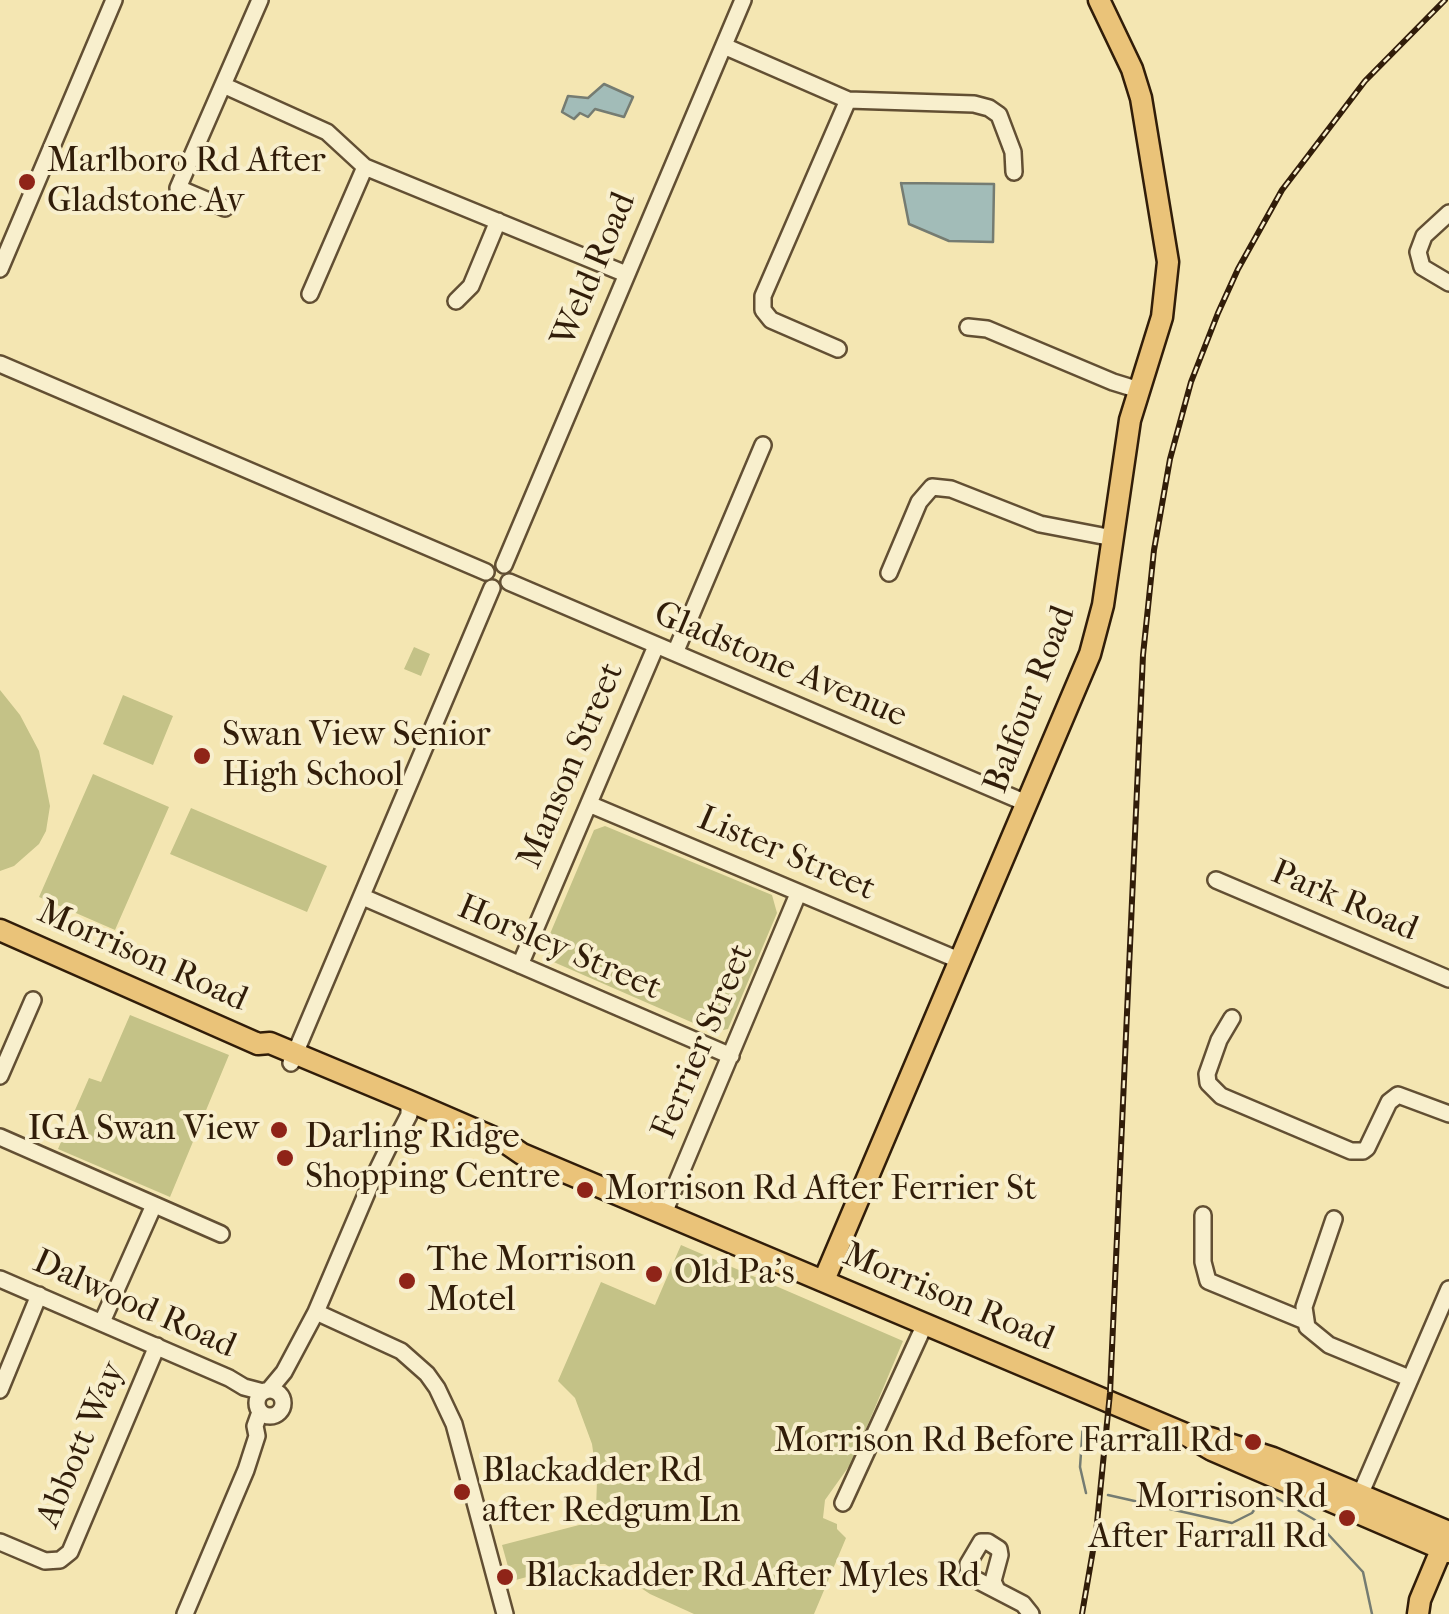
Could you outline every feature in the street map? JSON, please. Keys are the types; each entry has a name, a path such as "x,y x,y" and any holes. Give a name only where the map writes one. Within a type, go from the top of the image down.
{"main road":[{"name":"Balfour Road","path":"824,1280 1090,654 1103,604 1130,420 1162,318 1168,262 1141,98 1100,0"},
{"name":"Morrison Road","path":"0,930 258,1044 266,1053 293,1058 504,1151 522,1154 1183,1433 1212,1450 1448,1542"},
{"name":"Morrison Road","path":"1183,1433 1238,1446 1360,1495 1448,1542"},
{"path":"1420,1610 1420,1600 1448,1542"}],"street":[{"path":"0,269 114,0"},
{"path":"226,208 178,188 260,0"},
{"name":"Weld Road","path":"504,565 744,0"},
{"path":"724,46 848,100 974,104 989,108 998,115 1013,152 1014,172"},
{"path":"223,85 327,132 365,167 626,274"},
{"path":"838,350 771,320 763,310 764,296 848,100"},
{"path":"310,294 365,167"},
{"path":"1449,213 1424,236 1418,252 1422,267 1449,283"},
{"path":"456,301 471,286 498,221"},
{"path":"968,327 987,329 1139,390"},
{"path":"0,364 486,572"},
{"path":"675,653 763,445"},
{"path":"890,574 919,502 932,487 951,489 1040,524 1112,538"},
{"path":"493,564 504,565 510,571 510,582 503,588 492,588 486,582 486,572 493,564"},
{"name":"Gladstone Avenue","path":"510,582 1026,804"},
{"path":"293,1058 492,588"},
{"name":"Manson Street","path":"520,966 656,646"},
{"name":"Lister Street","path":"589,804 961,960"},
{"name":"Park Road","path":"1216,880 1449,979"},
{"name":"Ferrier Street","path":"664,1213 798,894"},
{"name":"Horsley Street","path":"363,897 731,1056"},
{"path":"0,1076 33,1000"},
{"path":"1232,1018 1207,1074 1208,1083 1221,1096 1351,1151 1364,1152 1389,1102 1398,1096 1449,1114"},
{"path":"185,1614 246,1470 266,1402 316,1312 392,1140 398,1136 406,1106"},
{"path":"0,1137 221,1234"},
{"path":"102,1322 154,1205"},
{"path":"1204,1215 1203,1262 1208,1282 1304,1321"},
{"path":"1334,1219 1304,1308 1304,1321 1312,1334 1328,1345 1410,1378"},
{"name":"Dalwood Road","path":"0,1279 157,1346 244,1387 246,1394 266,1402"},
{"path":"1360,1495 1410,1378 1444,1315 1449,1289"},
{"path":"0,1390 40,1295"},
{"path":"316,1312 401,1351 437,1388 454,1424 505,1614"},
{"path":"843,1503 925,1324"},
{"name":"Abbott Way","path":"0,1542 46,1561 66,1557 157,1346"},
{"path":"997,1590 1023,1604 1030,1614"}],"shaded area":[{"path":"414,647 430,654 421,676 404,669"},
{"path":"0,690 20,715 39,751 50,806 46,831 39,844 14,866 0,871"},
{"path":"123,695 173,716 153,765 103,744"},
{"path":"93,774 169,807 115,930 39,897"},
{"path":"191,808 327,866 307,912 170,854"},
{"path":"605,826 772,895 777,913 728,1029 714,1032 549,960 544,948 594,830"},
{"path":"130,1015 229,1055 170,1197 58,1149 89,1078 101,1082"},
{"path":"681,1245 903,1341 852,1462 825,1500 823,1518 837,1524 846,1538 814,1614 694,1614 650,1594 605,1564 575,1564 512,1581 502,1545 583,1524 596,1510 592,1444 575,1398 558,1381 601,1282 655,1305"}],"water":[{"path":"604,84 633,97 624,117 595,109 588,117 580,113 574,119 562,112 568,96 588,98"},
{"path":"901,183 994,184 993,242 949,241 909,224"}],"waterway":[{"path":"1083,1424 1080,1467 1086,1493"},
{"path":"1108,1495 1232,1523 1252,1513 1262,1499 1272,1495 1315,1520 1363,1572 1372,1614"}],"railway":[{"path":"1082,1614 1096,1533 1110,1393 1143,655 1154,550 1170,459 1191,382 1218,313 1282,190 1365,81 1445,0"}],"place":[{"name":"Marlboro Rd After Gladstone Av","path":"27,182"},
{"name":"Swan View Senior High School","path":"202,756"},
{"name":"IGA Swan View","path":"279,1130"},
{"name":"Darling Ridge Shopping Centre","path":"285,1158"},
{"name":"Morrison Rd After Ferrier St","path":"585,1190"},
{"name":"Old Pa's","path":"654,1274"},
{"name":"The Morrison Motel","path":"407,1281"},
{"name":"Morrison Rd Before Farrall Rd","path":"1253,1442"},
{"name":"Blackadder Rd after Redgum Ln","path":"462,1492"},
{"name":"Morrison Rd After Farrall Rd","path":"1347,1518"},
{"name":"Blackadder Rd After Myles Rd","path":"505,1577"}]}
